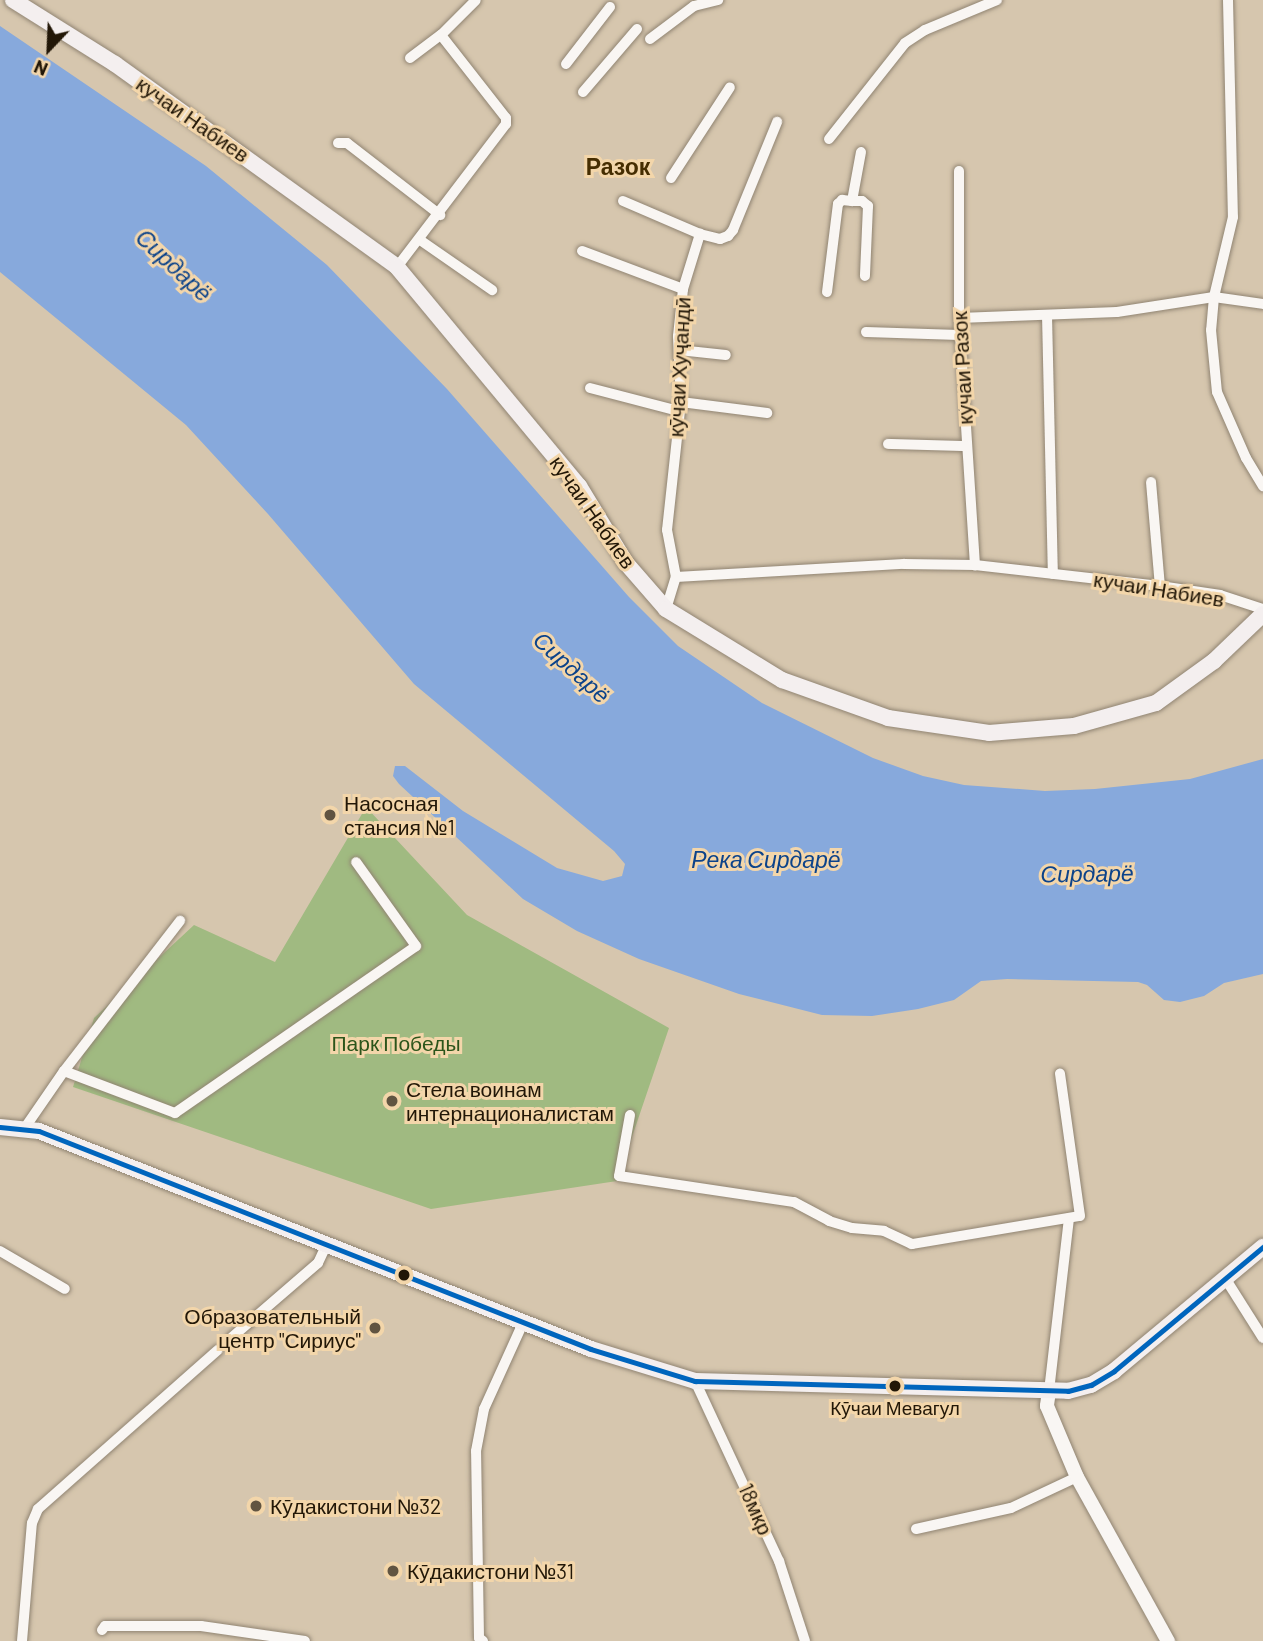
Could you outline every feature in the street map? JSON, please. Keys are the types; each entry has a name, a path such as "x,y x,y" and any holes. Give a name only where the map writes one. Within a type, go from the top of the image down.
{"main road":[{"name":"кучаи Набиев","path":"13,0 116,64 397,267 579,486 626,563 666,610 782,680 888,718 989,733 1074,726 1156,703 1214,661 1263,611"},
{"path":"0,1126 39,1131 635,1364 695,1381 1068,1391 1091,1385 1114,1371 1263,1247"}],"street":[{"path":"410,58 441,35 477,0"},
{"path":"650,39 694,6 718,0"},
{"path":"829,139 905,43 925,30 997,0"},
{"path":"1228,0 1233,216 1214,297 1211,330 1217,392 1246,458 1263,486"},
{"path":"566,64 610,7"},
{"path":"583,92 637,29"},
{"path":"397,267 440,215 506,124 506,118 441,35"},
{"path":"671,178 730,87"},
{"path":"623,201 700,234 719,239 733,230 777,122"},
{"path":"338,143 347,143 440,215"},
{"path":"852,201 861,152"},
{"name":"кучаи Разок","path":"959,171 958,318 975,565"},
{"path":"827,292 838,204 842,200 862,201 868,206 865,276"},
{"name":"кӯчаи Хуҷандӣ","path":"666,610 676,577 667,530 680,407 679,350 683,289 700,234"},
{"path":"420,240 492,290"},
{"path":"582,251 683,289"},
{"path":"958,318 1117,312 1214,297 1263,304"},
{"path":"1047,315 1053,574"},
{"path":"866,332 959,335"},
{"path":"679,350 726,355"},
{"path":"590,388 680,407 767,413"},
{"path":"888,443 966,446"},
{"path":"1151,482 1160,586"},
{"name":"кучаи Набиев","path":"676,577 904,564 975,565 1160,586 1220,596 1263,611"},
{"path":"64,1071 175,1113 416,946 355,862"},
{"path":"24,1129 64,1071 180,921"},
{"path":"631,1115 619,1176 794,1202 829,1221 852,1228 884,1231 912,1244 1080,1216 1060,1073"},
{"path":"1069,1218 1047,1406 1077,1477 1168,1641"},
{"path":"232,1338 318,1263 327,1244"},
{"path":"0,1251 65,1289"},
{"path":"1225,1278 1263,1338"},
{"path":"479,1640 476,1451 484,1409 524,1321"},
{"path":"22,1641 32,1523 38,1508 218,1350"},
{"name":"18мкр","path":"695,1381 779,1561 805,1641"},
{"path":"916,1528 1011,1508 1077,1477"},
{"path":"102,1630 105,1626 201,1626 305,1641"}],"green space":[{"name":"Парк Победы","path":"366,807 467,915 669,1028 617,1181 431,1209 73,1087 94,1018 194,925 275,962"}],"water":[{"name":"Река Сирдарё","path":"0,26 206,166 327,265 447,389 629,597 678,646 762,703 873,758 923,776 964,785 1045,791 1095,789 1190,779 1263,759 1263,974 1224,983 1204,996 1180,1002 1164,1000 1147,985 1138,982 1007,979 981,981 954,1000 918,1009 872,1016 822,1015 739,994 639,959 577,931 523,899 399,784 393,776 395,766 405,766 463,811 557,868 603,881 622,876 625,864 614,851 414,684 268,514 186,425 0,272"}],"transit line":[{"path":"0,1127 39,1131 591,1349 695,1381 1068,1391 1091,1385 1114,1371 1263,1247"}],"place":[{"name":"Насосная стансия №1","path":"330,815"},
{"name":"Стела воинам интернационалистам","path":"392,1101"},
{"name":"Образовательный центр \"Сириус\"","path":"375,1328"},
{"name":"Кӯчаи Мевагул","path":"895,1386"},
{"name":"Кӯдакистони №32","path":"256,1506"},
{"name":"Кӯдакистони №31","path":"393,1571"}],"district":[{"name":"Разок","path":"618,166"}],"water label":[{"name":"Сирдарё","path":"174,265"},
{"name":"Сирдарё","path":"572,667"},
{"name":"Сирдарё","path":"1087,873"}]}
